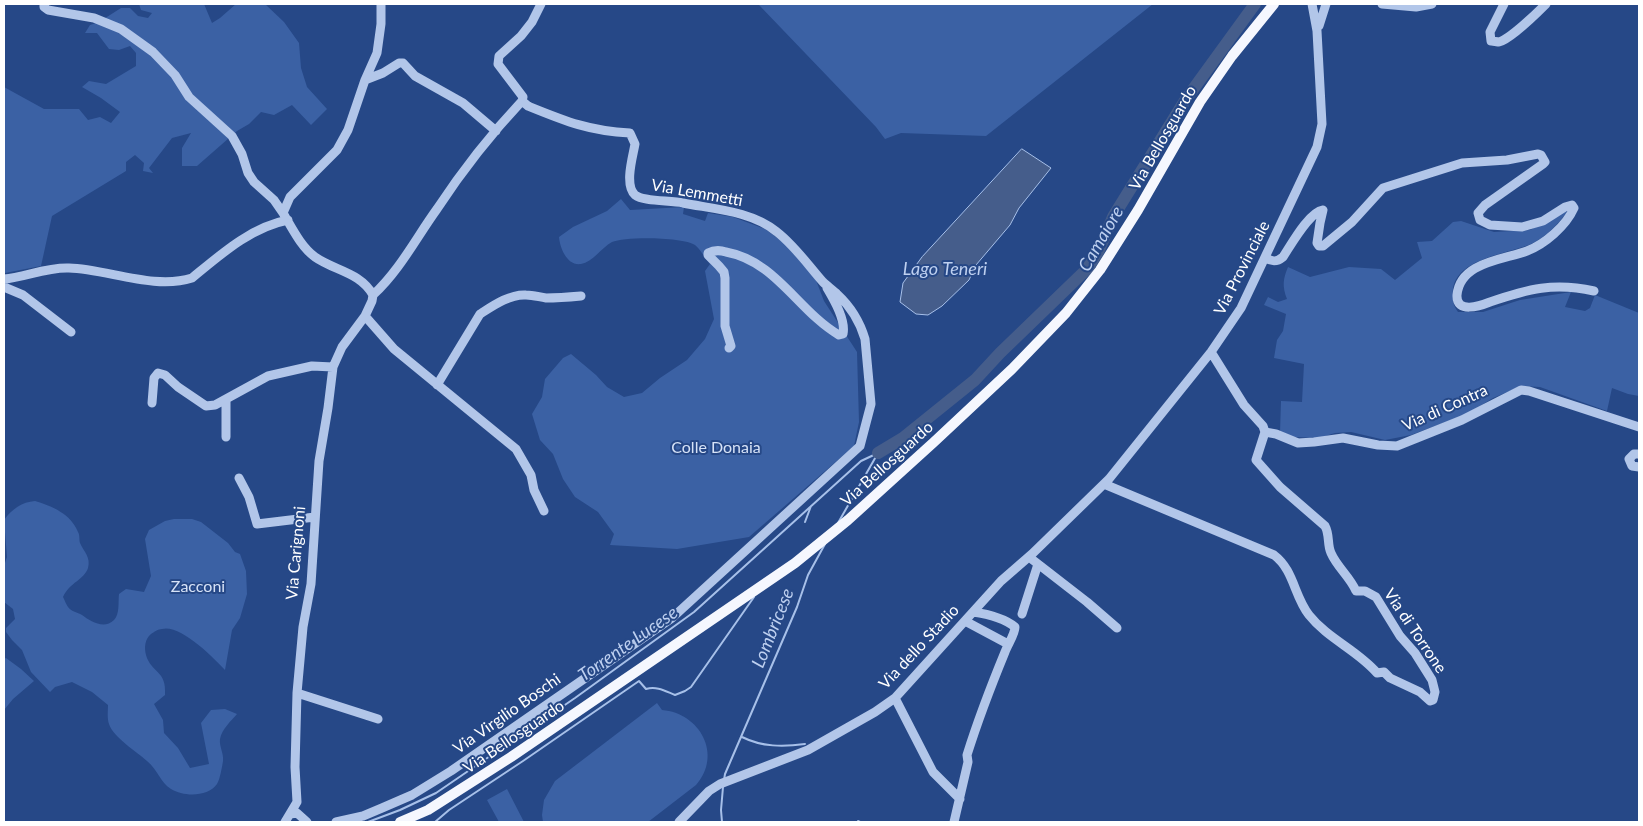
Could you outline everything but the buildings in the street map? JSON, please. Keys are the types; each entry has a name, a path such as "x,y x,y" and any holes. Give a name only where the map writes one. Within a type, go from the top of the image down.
{"main road":[{"name":"Via Bellosguardo","path":"400,822 428,810 511,757 795,563 848,520 1012,369 1066,313 1100,270 1200,102 1232,56 1274,4"}],"street":[{"path":"44,4 44,7 48,10 94,18 121,30 153,52 175,75 188,97 232,136 242,154 248,173 254,182 274,200 286,216 291,228 315,257 361,280 369,287 373,295 391,277 437,208 505,119 522,101 523,97 498,64 499,56 508,49 532,22 541,4"},
{"path":"286,216 290,197 336,150 348,130 365,80 377,53 381,24 381,4"},
{"name":"Via Provinciale","path":"1104,484 1211,352 1241,308 1317,147 1322,124 1317,31 1312,4"},
{"name":"Via Provinciale","path":"1317,31 1326,4"},
{"path":"1382,4 1416,8 1432,4"},
{"path":"1504,4 1490,32 1491,41 1499,42 1508,36 1546,4"},
{"path":"365,80 383,73 399,63 403,63 415,76 463,103 496,131"},
{"name":"Via Lemmetti","path":"522,101 528,106 581,127 606,132 630,133 635,144 630,181 633,193 639,197 647,200 670,200 738,214 771,228 787,241 852,310 863,331 871,404 860,446"},
{"path":"1266,258 1279,261 1283,258 1311,218 1320,211 1324,210 1324,213 1320,223 1317,243 1319,246 1323,246 1352,222 1383,188 1462,163 1507,160 1538,154 1541,155 1545,162 1544,164 1485,205 1478,213 1480,220 1490,226 1522,227 1543,221 1565,207 1572,205 1574,208 1571,214 1555,232 1538,246 1496,259 1473,270 1465,277 1460,286 1457,295 1458,302 1462,306 1469,308 1518,293 1552,286 1574,287 1594,291"},
{"path":"4,279 66,267 158,281 181,281 192,278 214,260 251,235 286,216"},
{"path":"729,348 731,346 725,326 724,272 708,253 713,250 720,250 737,254 765,268 819,320 840,335 843,334 844,330 840,313 825,283"},
{"path":"4,287 23,295 71,332"},
{"name":"Via Carignoni","path":"287,818 297,802 295,759 297,693 303,627 311,584 319,461 333,367 342,347 364,316 373,295"},
{"path":"437,385 480,314 488,308 516,296 526,295 546,298 581,296"},
{"path":"364,316 394,349 516,448 531,475 534,490 544,510"},
{"path":"1211,352 1244,405 1263,426 1265,432"},
{"path":"152,403 154,378 158,373 165,375 178,387 206,406 215,405 268,376 312,366 333,367"},
{"name":"Via di Contra","path":"1265,432 1298,442 1343,438 1378,445 1397,446 1462,420 1520,390 1530,391 1639,427"},
{"path":"226,399 226,437"},
{"name":"Via di Torrone","path":"1104,484 1274,555 1286,567 1302,604 1310,616 1334,639 1356,653 1377,673 1384,672 1390,678 1420,692 1430,701 1433,700 1434,686 1415,653 1404,641 1376,597 1365,591 1356,591 1332,556 1325,526 1280,486 1256,460 1265,432"},
{"name":"Via Virgilio Boschi","path":"336,822 363,816 425,787 672,618 860,446"},
{"path":"1639,454 1634,454 1629,460 1632,466 1639,467"},
{"path":"239,478 249,497 257,524 315,517"},
{"name":"Via dello Stadio","path":"679,822 709,791 720,784 808,750 875,712 895,698 1001,581 1029,557 1104,484"},
{"path":"1029,557 1088,602 1118,628"},
{"path":"1022,614 1038,564"},
{"path":"954,822 968,762 967,755 981,711 1015,630 1015,627 986,614 973,612"},
{"path":"965,621 1008,644"},
{"path":"297,693 378,719"},
{"path":"895,698 933,772 960,799"},
{"path":"287,818 297,813 307,822"}],"green space":[{"path":"139,4 204,4 212,23 236,4 265,4 284,22 299,43 301,68 307,87 327,109 311,125 292,105 274,115 261,112 197,166 182,166 182,148 191,133 172,138 149,168 153,173 143,171 144,163 135,155 126,162 126,171 52,216 41,266 5,273 4,87 44,109 79,109 88,120 100,117 111,123 120,112 82,87 89,81 106,84 136,66 136,53 130,46 119,50 109,49 97,33 85,33 90,25 99,22 121,8 130,8 138,16 148,18 152,13 141,10"},
{"path":"755,4 1153,4 986,136 901,133 885,139 876,127 759,5"},
{"name":"Colle Donaia","path":"621,199 630,210 684,207 683,214 705,221 708,213 733,217 765,229 784,243 814,275 824,301 857,352 859,422 854,446 749,537 677,549 610,545 614,534 598,512 575,497 563,479 553,454 540,440 532,414 542,397 545,379 563,358 571,354 607,387 624,397 642,393 687,360 705,339 714,319 705,271 710,264 697,247 689,242 654,238 619,240 612,242 585,263 576,264 568,259 561,246 559,237 573,227 607,211"},
{"path":"1567,210 1547,234 1531,244 1483,260 1471,265 1461,273 1455,282 1454,305 1458,312 1483,312 1520,300 1571,292 1565,307 1585,311 1590,308 1595,295 1639,313 1639,396 1612,388 1607,411 1540,387 1522,386 1493,398 1467,414 1411,435 1385,440 1351,432 1335,433 1319,438 1294,437 1280,433 1281,401 1302,402 1304,364 1274,358 1277,340 1283,331 1286,314 1264,305 1268,297 1278,302 1287,299 1284,283 1288,267 1310,277 1349,267 1381,269 1395,280 1422,258 1417,242 1432,241 1453,222 1461,221 1494,232 1530,230"},
{"name":"Zacconi","path":"35,501 48,505 66,516 71,520 79,533 80,543 88,558 88,568 63,597 71,610 97,624 106,624 114,620 118,611 119,594 126,589 144,592 151,576 145,539 149,530 165,521 192,519 201,522 228,543 235,552 240,554 246,571 247,594 240,618 232,630 225,670 213,657 178,631 169,629 159,630 147,638 145,646 148,661 164,681 165,695 154,704 163,720 164,733 178,748 190,768 209,764 201,723 211,710 225,709 237,714 221,735 220,742 223,758 221,773 217,784 213,788 202,793 189,794 176,792 167,786 151,764 120,739 111,729 108,719 108,705 92,692 72,682 55,687 50,692 31,672 22,650 6,632 6,628 15,619 13,609 4,602 4,566 7,557 4,520 18,507"},
{"path":"6,658 34,681 13,699 4,710 4,659"},
{"path":"657,703 662,710 675,713 687,719 697,727 703,737 707,749 707,761 704,773 696,785 648,822 543,822 544,800 555,781"},
{"path":"507,789 524,822 499,822 487,800"}],"water":[{"name":"Lago Teneri","path":"1022,149 1051,168 1019,208 1010,225 976,265 969,280 942,306 928,315 916,314 900,302 903,283 922,257"}],"waterway":[{"name":"Camaiore","path":"878,453 903,438 975,380 1000,353 1087,269 1099,250 1113,217 1186,99 1255,4"},
{"name":"Lombricese","path":"838,523 878,453"},
{"name":"Torrente Lucese","path":"368,822 400,810 436,793 575,698 694,612 861,461 878,453"},
{"name":"Torrente Lucese","path":"805,522 811,506"},
{"name":"Lombricese","path":"724,780 797,607 808,575 825,544"},
{"path":"435,822 449,810 639,681 646,689 657,689 675,695 691,687 754,597"},
{"path":"742,737 757,743 773,745 805,744"},
{"name":"Lombricese","path":"722,822 723,787"}]}
